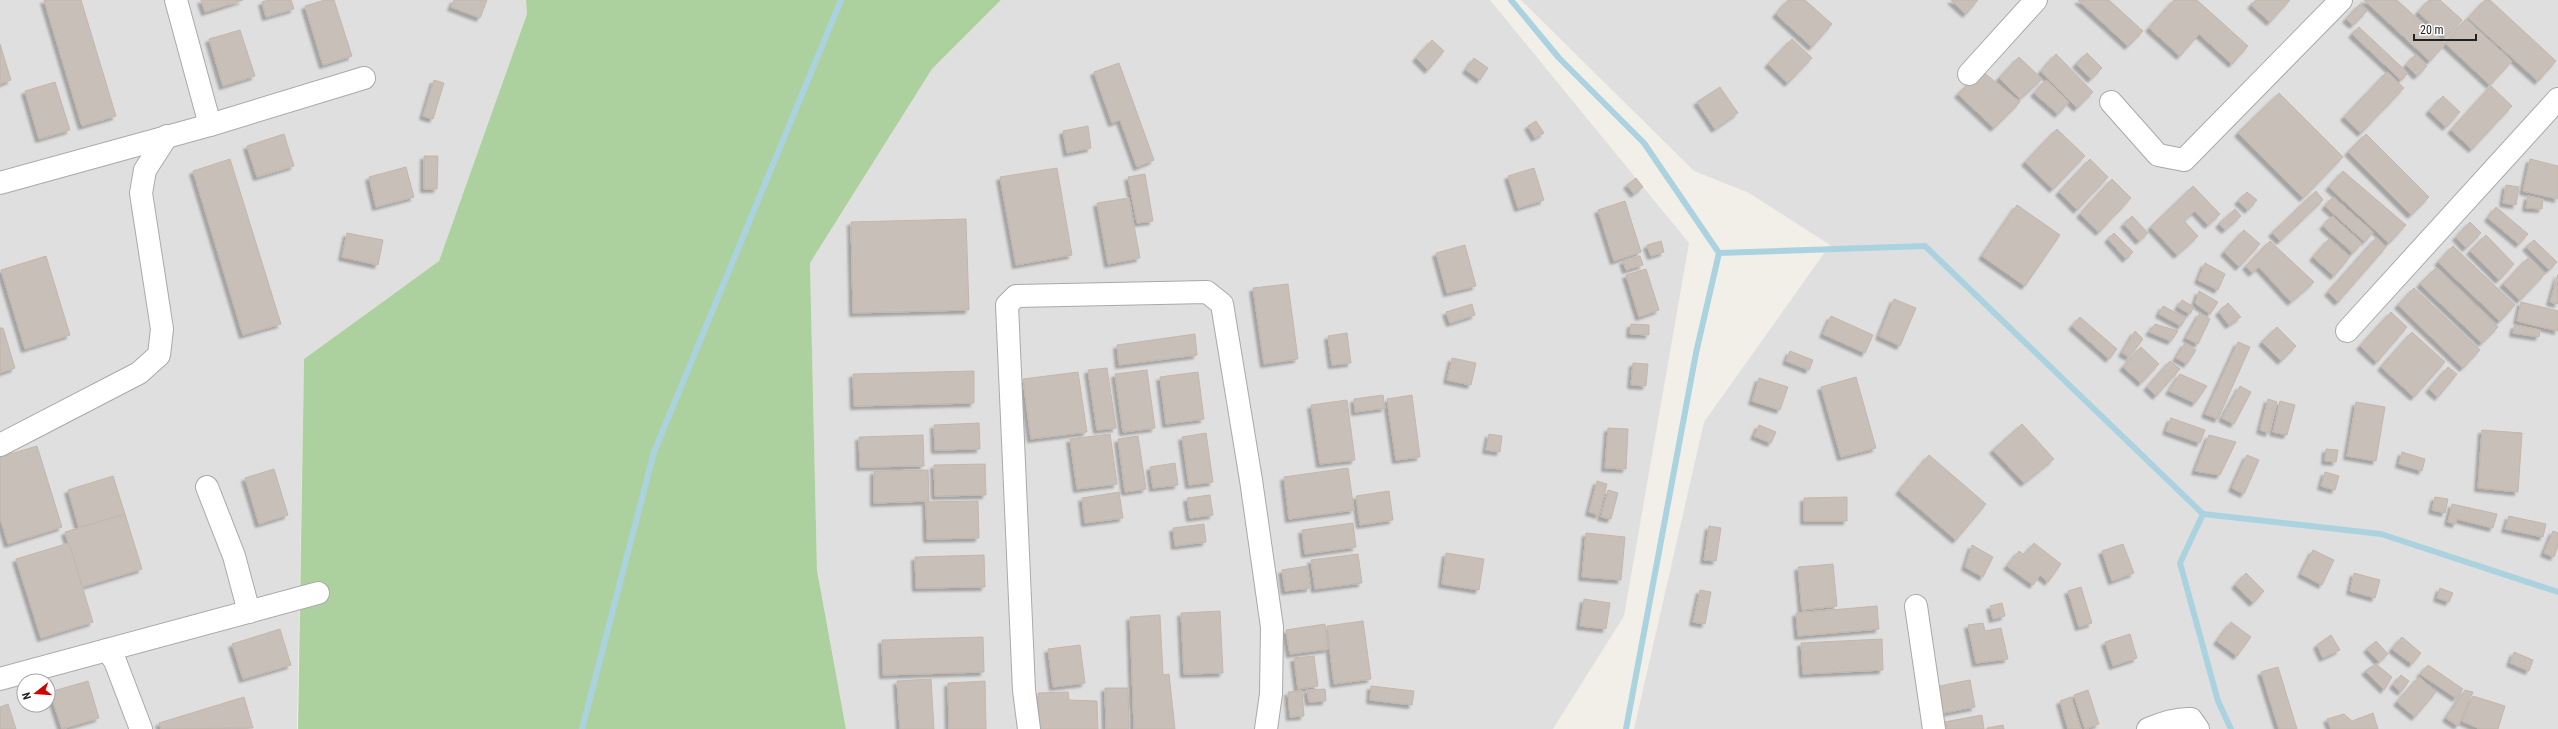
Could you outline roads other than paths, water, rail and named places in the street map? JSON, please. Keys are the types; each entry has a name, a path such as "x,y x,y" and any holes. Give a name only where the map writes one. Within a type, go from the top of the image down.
{"street":[{"path":"176,0 210,125"},
{"path":"1969,74 2036,0"},
{"path":"2111,102 2158,155 2184,160 2341,0"},
{"path":"0,183 210,125 364,78"},
{"path":"2347,331 2558,99"},
{"path":"0,445 139,373 159,355 162,329 141,193 145,170 167,136"},
{"path":"1029,729 1024,690 1007,304 1016,296 1207,292 1222,304 1252,480 1271,619 1271,694 1266,729"},
{"path":"207,487 234,556 249,612"},
{"path":"0,679 318,593"},
{"path":"1916,606 1934,729"},
{"path":"107,650 115,661 141,729"},
{"path":"2148,729 2163,723 2184,718 2191,719 2198,729"}],"waterway":[{"path":"582,729 654,452 841,0"},
{"path":"1511,0 1559,58 1644,143 1719,253 1925,246 2203,514 2381,534 2558,592"},
{"path":"1626,729 1696,353 1719,253"},
{"path":"2203,514 2180,563 2218,701 2231,729"}]}
